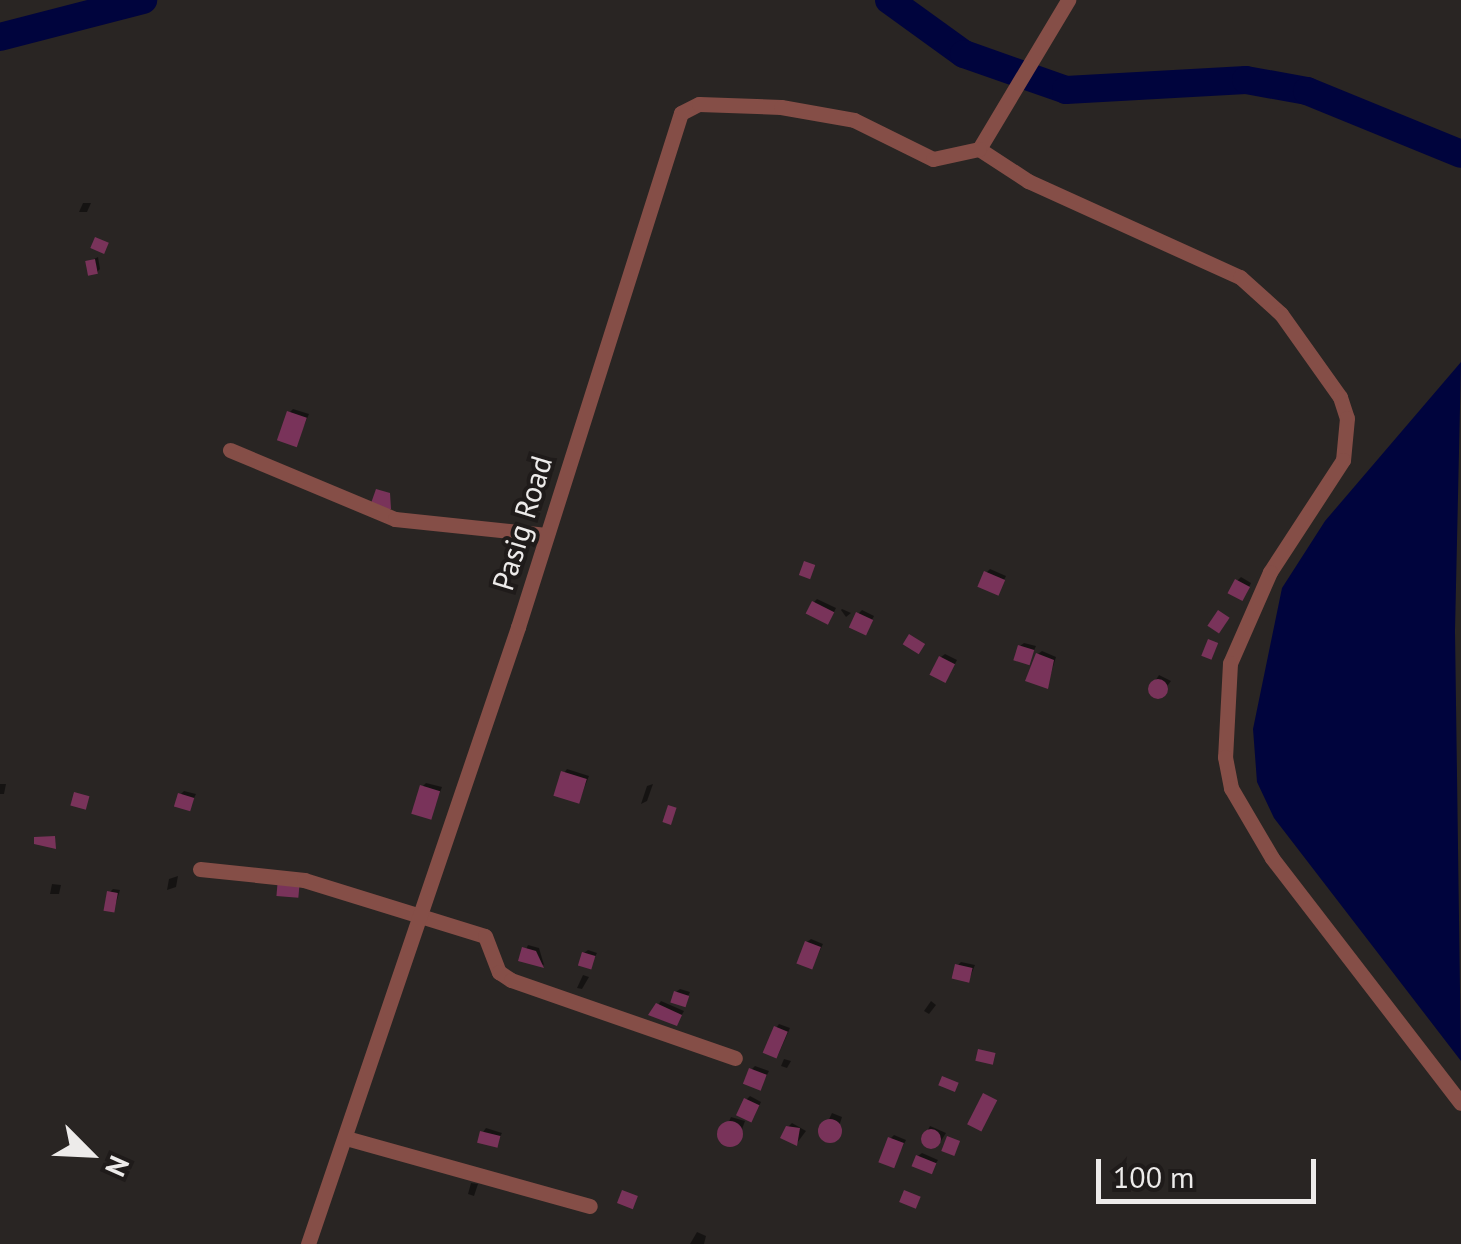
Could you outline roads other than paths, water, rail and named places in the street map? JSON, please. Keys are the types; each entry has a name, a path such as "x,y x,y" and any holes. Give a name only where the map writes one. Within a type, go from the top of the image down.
{"street":[{"path":"1068,0 978,149 1028,181 1240,276 1281,314 1340,396 1348,418 1343,460 1270,572 1230,663 1225,757 1231,788 1272,858 1461,1103"},
{"name":"Pasig Road","path":"308,1244 422,915 681,113 699,104 782,107 854,120 934,159 978,149"},
{"path":"230,450 395,518 546,534"},
{"path":"200,869 304,880 485,936 499,972 511,980 734,1058"},
{"path":"346,1138 590,1206"}],"waterway":[{"path":"0,37 143,0"},
{"path":"889,0 964,54 1066,90 1246,80 1307,91 1461,154"}]}
